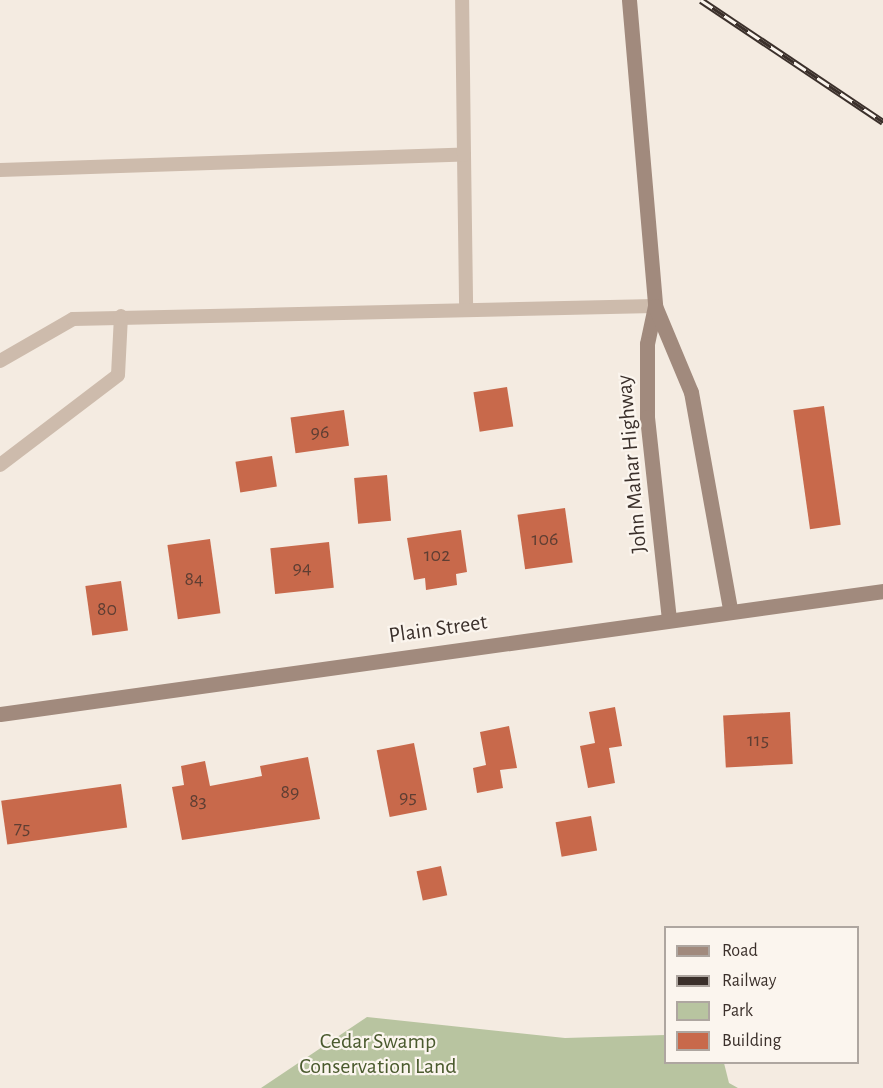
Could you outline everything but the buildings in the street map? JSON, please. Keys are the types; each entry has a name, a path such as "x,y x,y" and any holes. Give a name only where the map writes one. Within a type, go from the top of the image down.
{"street":[{"name":"John Mahar Highway","path":"629,0 655,306 647,344 646,409 669,619"},
{"name":"John Mahar Highway","path":"655,306 691,392 730,609"},
{"name":"Plain Street","path":"0,714 730,609 883,591"}],"lane":[{"path":"462,0 466,307"},
{"path":"0,170 464,155"},
{"path":"0,361 74,319 466,307 655,306"},
{"path":"0,465 118,375 122,316"}],"green space":[{"name":"Cedar Swamp Conservation Land","path":"367,1017 565,1038 664,1035 664,1064 724,1064 729,1083 738,1088 261,1088"}],"railway":[{"path":"701,0 883,122"}]}
